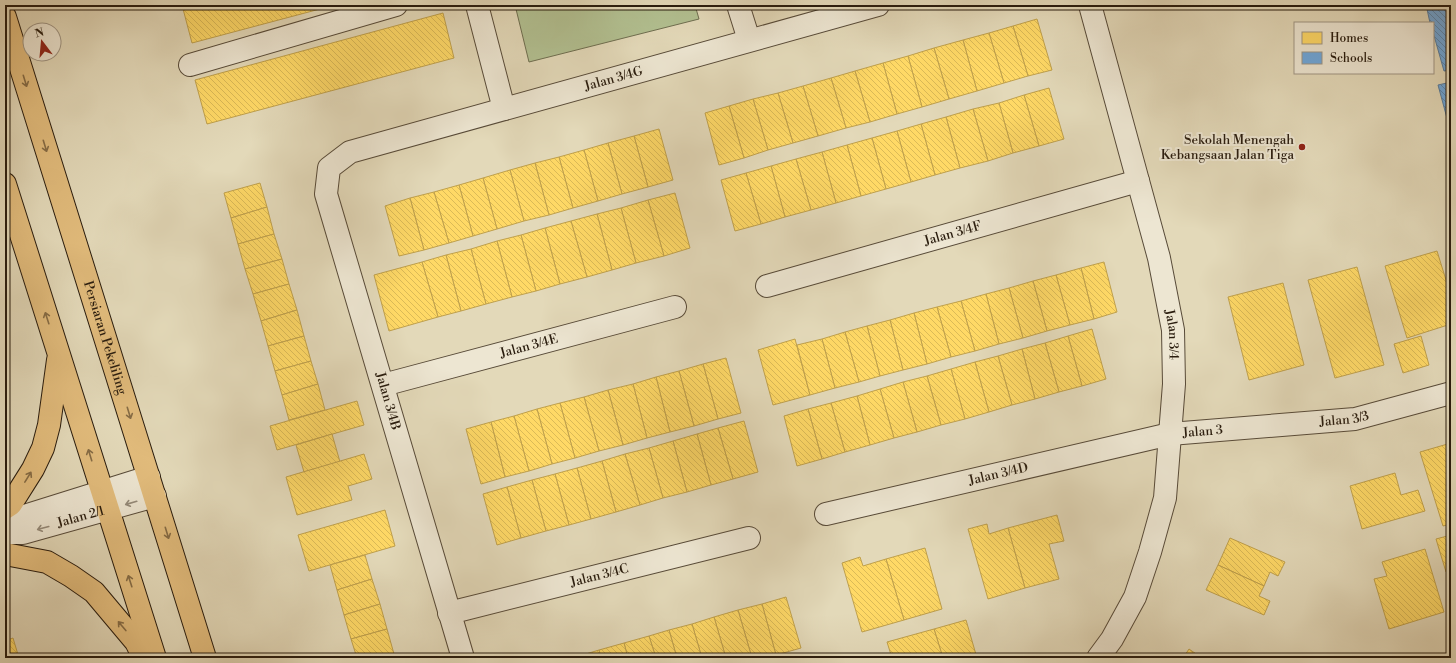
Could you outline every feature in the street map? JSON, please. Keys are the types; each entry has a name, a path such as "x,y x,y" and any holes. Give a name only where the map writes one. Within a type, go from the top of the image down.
{"main road":[{"name":"Persiaran Pekeliling","path":"5,17 205,658"},
{"path":"5,184 155,658"},
{"path":"5,508 12,504 33,469 43,448 49,425 59,355"},
{"path":"5,554 47,562 94,592 136,642 144,658"}],"street":[{"path":"190,65 396,5"},
{"path":"477,5 504,109"},
{"path":"738,5 749,40"},
{"name":"Jalan 3/4G","path":"350,152 878,5"},
{"name":"Jalan 3/4","path":"1090,5 1159,258 1172,330 1174,384 1165,498 1150,552 1135,597 1112,639 1098,658"},
{"name":"Jalan 3/4B","path":"350,152 329,168 326,194 463,658"},
{"name":"Jalan 3/4F","path":"768,286 1138,181"},
{"name":"Jalan 3/4E","path":"383,385 675,307"},
{"name":"Jalan 3/3","path":"1235,428 1355,419 1451,393"},
{"name":"Jalan 3","path":"1170,434 1235,428"},
{"name":"Jalan 3/4D","path":"826,514 1170,434"},
{"name":"Jalan 2/1","path":"5,533 23,533 105,501 152,487"},
{"name":"Jalan 2/1","path":"5,526 18,518 105,501"},
{"name":"Jalan 3/4C","path":"450,613 748,538"}],"green space":[{"path":"515,5 695,5 699,19 529,62"}],"building: Homes":[{"path":"182,5 335,5 192,43"},
{"path":"443,13 454,58 207,124 195,80"},
{"path":"1037,19 1052,70 1028,76 1013,26"},
{"path":"1013,26 1028,76 1004,83 989,33"},
{"path":"989,33 1004,83 977,91 963,40"},
{"path":"963,40 977,91 949,99 934,48"},
{"path":"934,48 949,99 922,107 908,56"},
{"path":"908,56 922,107 897,114 883,63"},
{"path":"883,63 897,114 870,122 855,71"},
{"path":"855,71 870,122 846,128 831,78"},
{"path":"831,78 846,128 818,136 803,86"},
{"path":"803,86 818,136 793,143 778,93"},
{"path":"1049,88 1064,139 1039,146 1024,95"},
{"path":"778,93 793,143 768,150 753,99"},
{"path":"1024,95 1039,146 1013,153 999,103"},
{"path":"753,99 768,150 744,158 729,106"},
{"path":"999,103 1013,153 988,161 973,109"},
{"path":"729,106 744,158 719,165 705,113"},
{"path":"973,109 988,161 960,168 946,117"},
{"path":"946,117 960,168 935,175 921,124"},
{"path":"921,124 935,175 911,182 897,131"},
{"path":"659,129 673,180 648,187 634,136"},
{"path":"897,131 911,182 886,189 872,138"},
{"path":"634,136 648,187 622,194 608,143"},
{"path":"872,138 886,189 861,196 847,145"},
{"path":"608,143 622,194 598,201 584,150"},
{"path":"847,145 861,196 836,203 822,152"},
{"path":"584,150 598,201 573,208 559,157"},
{"path":"822,152 836,203 811,210 796,159"},
{"path":"559,157 573,208 549,215 535,163"},
{"path":"796,159 811,210 785,217 771,166"},
{"path":"535,163 549,215 524,221 510,170"},
{"path":"771,166 785,217 761,224 746,173"},
{"path":"510,170 524,221 497,229 483,178"},
{"path":"746,173 761,224 735,231 721,180"},
{"path":"483,178 497,229 473,236 459,185"},
{"path":"260,183 267,207 231,218 224,193"},
{"path":"459,185 473,236 449,243 434,192"},
{"path":"434,192 449,243 424,250 410,198"},
{"path":"675,193 690,248 664,256 648,200"},
{"path":"410,198 424,250 399,256 385,206"},
{"path":"648,200 664,256 636,263 621,208"},
{"path":"267,207 274,234 238,244 231,218"},
{"path":"621,208 636,263 612,270 597,214"},
{"path":"597,214 612,270 587,277 571,221"},
{"path":"571,221 587,277 560,284 545,228"},
{"path":"545,228 560,284 536,291 521,235"},
{"path":"274,234 282,259 245,269 238,244"},
{"path":"521,235 536,291 512,297 497,241"},
{"path":"497,241 512,297 486,304 471,249"},
{"path":"471,249 486,304 461,311 446,255"},
{"path":"1437,251 1451,296 1451,324 1407,338 1385,266"},
{"path":"446,255 461,311 438,317 422,262"},
{"path":"282,259 289,284 253,294 245,269"},
{"path":"422,262 438,317 389,331 374,275"},
{"path":"1104,262 1117,312 1094,319 1081,268"},
{"path":"1357,267 1384,365 1335,378 1308,280"},
{"path":"1081,268 1094,319 1070,325 1056,275"},
{"path":"1056,275 1070,325 1047,331 1033,281"},
{"path":"1033,281 1047,331 1023,338 1009,288"},
{"path":"1283,283 1304,365 1249,380 1228,297"},
{"path":"289,284 297,310 261,321 253,294"},
{"path":"1009,288 1023,338 999,344 986,294"},
{"path":"986,294 999,344 975,351 961,301"},
{"path":"961,301 975,351 951,357 937,307"},
{"path":"937,307 951,357 927,364 914,313"},
{"path":"297,310 304,336 268,346 261,321"},
{"path":"914,313 927,364 903,370 890,320"},
{"path":"890,320 903,370 880,376 867,326"},
{"path":"867,326 880,376 859,382 845,332"},
{"path":"1092,329 1106,379 1082,386 1068,336"},
{"path":"845,332 859,382 835,388 822,339"},
{"path":"304,336 311,361 275,371 268,346"},
{"path":"1068,336 1082,386 1059,392 1045,343"},
{"path":"1421,336 1429,365 1403,373 1394,344"},
{"path":"795,339 810,395 773,405 758,350"},
{"path":"822,339 835,388 810,395 797,345"},
{"path":"1045,343 1059,392 1035,399 1022,349"},
{"path":"1022,349 1035,399 1012,405 998,356"},
{"path":"998,356 1012,405 989,412 975,362"},
{"path":"726,358 741,413 718,419 703,364"},
{"path":"311,361 318,384 282,395 275,371"},
{"path":"975,362 989,412 965,419 951,369"},
{"path":"703,364 718,419 694,426 679,371"},
{"path":"951,369 965,419 941,425 927,376"},
{"path":"679,371 694,426 670,432 656,377"},
{"path":"927,376 941,425 917,432 903,382"},
{"path":"656,377 670,432 647,438 633,384"},
{"path":"903,382 917,432 894,438 880,389"},
{"path":"318,384 325,410 289,420 282,395"},
{"path":"633,384 647,438 623,445 608,390"},
{"path":"880,389 894,438 870,445 857,396"},
{"path":"608,390 623,445 599,451 584,397"},
{"path":"857,396 870,445 845,452 831,403"},
{"path":"584,397 599,451 575,458 560,403"},
{"path":"357,401 364,425 277,450 270,426"},
{"path":"560,403 575,458 552,464 537,409"},
{"path":"831,403 845,452 822,459 808,409"},
{"path":"537,409 552,464 529,471 514,416"},
{"path":"808,409 822,459 797,466 784,416"},
{"path":"514,416 529,471 505,477 491,422"},
{"path":"744,421 758,472 733,479 718,428"},
{"path":"491,422 505,477 481,484 466,429"},
{"path":"718,428 733,479 711,485 697,434"},
{"path":"332,434 340,462 304,472 296,445"},
{"path":"697,434 711,485 687,492 673,441"},
{"path":"673,441 687,492 663,498 649,448"},
{"path":"1451,443 1451,524 1443,526 1420,452"},
{"path":"649,448 663,498 640,505 625,454"},
{"path":"364,454 372,479 348,486 352,500 297,515 286,477"},
{"path":"625,454 640,505 616,512 602,461"},
{"path":"602,461 616,512 591,519 577,468"},
{"path":"577,468 591,519 569,525 555,474"},
{"path":"1395,473 1401,495 1418,490 1425,511 1362,529 1350,486"},
{"path":"555,474 569,525 546,531 532,480"},
{"path":"532,480 546,531 521,538 507,487"},
{"path":"507,487 521,538 497,545 483,494"},
{"path":"385,510 395,546 309,571 298,535"},
{"path":"1057,515 1064,541 1049,544 1059,579 1025,588 1008,528"},
{"path":"987,524 989,534 1008,528 1025,588 988,599 968,529"},
{"path":"1451,535 1451,571 1446,572 1436,539"},
{"path":"1230,538 1285,562 1278,576 1270,572 1264,586 1218,565"},
{"path":"925,548 942,609 904,620 886,559"},
{"path":"1425,549 1444,612 1389,629 1374,579 1387,576 1382,562"},
{"path":"365,555 372,579 337,590 330,565"},
{"path":"860,557 863,566 886,559 904,620 862,632 842,563"},
{"path":"1218,565 1264,586 1259,596 1270,601 1264,615 1206,590"},
{"path":"372,579 380,604 344,615 337,590"},
{"path":"786,597 801,648 776,655 762,604"},
{"path":"380,604 387,629 351,639 344,615"},
{"path":"762,604 776,655 765,658 752,658 738,610"},
{"path":"738,610 752,658 726,658 714,617"},
{"path":"714,617 726,658 702,658 692,624"},
{"path":"966,620 977,658 943,658 934,629"},
{"path":"692,624 702,658 677,658 669,630"},
{"path":"387,629 394,654 378,658 357,658 351,639"},
{"path":"934,629 943,658 892,658 887,642"},
{"path":"669,630 677,658 656,658 649,636"},
{"path":"649,636 656,658 628,658 624,643"},
{"path":"13,638 19,658 5,658 5,641"},
{"path":"624,643 628,658 601,658 599,650"},
{"path":"1189,649 1202,658 1183,658"},
{"path":"599,650 601,658 576,658 576,657"},
{"path":"394,654 395,658 378,658"}],"building: Schools":[{"path":"1442,5 1451,5 1451,70 1444,71 1434,36 1434,22 1430,22 1427,9"},
{"path":"1451,82 1451,133 1438,85"}],"place":[{"name":"Sekolah Menengah Kebangsaan Jalan Tiga","path":"1302,147"}]}
